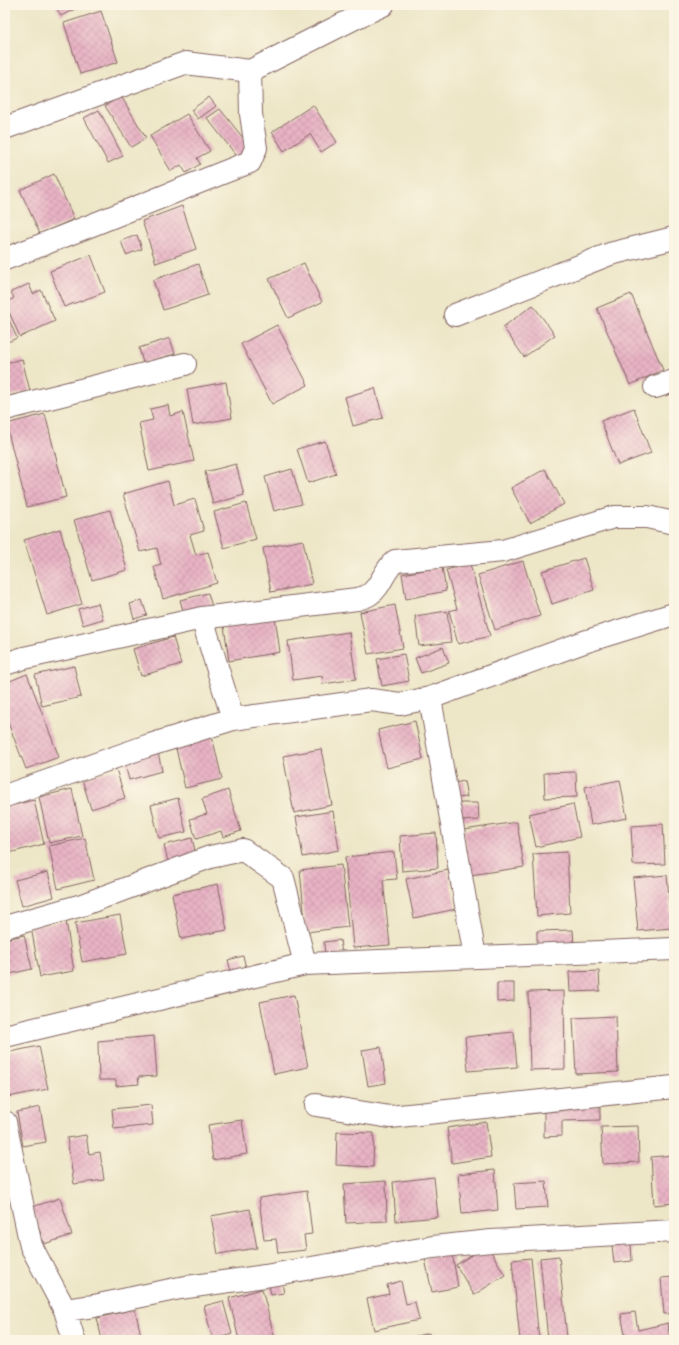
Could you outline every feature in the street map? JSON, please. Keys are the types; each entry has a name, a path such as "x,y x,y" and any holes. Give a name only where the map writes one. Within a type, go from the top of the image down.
{"street":[{"path":"5,128 185,63 250,71 383,5"},
{"path":"5,259 106,221 170,193 250,162 256,148 251,114 250,71"},
{"path":"455,315 610,254 674,238"},
{"path":"5,409 185,364"},
{"path":"5,664 24,658 202,618 358,599 370,594 381,582 389,566 395,561 503,551 614,517 647,517 674,523"},
{"path":"5,796 147,746 233,719 371,700 400,704 430,698 584,642 674,614"},
{"path":"202,618 233,719"},
{"path":"430,698 475,957"},
{"path":"5,928 82,906 210,857 243,850 283,878 306,964"},
{"path":"5,1036 306,964 674,949"},
{"path":"316,1105 390,1117 674,1087"},
{"path":"5,1122 31,1246 65,1310 74,1340"},
{"path":"65,1310 94,1306 180,1288 265,1276 432,1247 491,1241 674,1231"}],"building":[{"path":"55,5 82,5 61,16"},
{"path":"101,11 118,62 80,74 64,23"},
{"path":"121,96 146,138 131,147 105,106"},
{"path":"209,97 216,106 198,119 191,110"},
{"path":"313,105 337,142 321,152 310,134 284,151 272,132"},
{"path":"220,109 252,149 239,159 207,118"},
{"path":"99,110 123,156 108,163 84,118"},
{"path":"187,114 210,151 197,158 200,164 186,173 181,165 171,171 150,136"},
{"path":"54,174 74,219 40,234 20,190"},
{"path":"182,206 196,249 156,263 142,221"},
{"path":"137,235 142,249 126,255 121,241"},
{"path":"91,255 105,292 64,307 50,271"},
{"path":"304,263 322,302 288,318 269,279"},
{"path":"198,264 208,295 163,310 153,280"},
{"path":"29,284 33,294 41,290 55,321 20,337 5,303 14,298 11,292"},
{"path":"631,294 663,370 630,385 597,308"},
{"path":"533,305 555,335 524,357 503,327"},
{"path":"5,311 17,338 5,343"},
{"path":"277,325 308,385 272,404 241,344"},
{"path":"170,338 175,354 143,363 139,348"},
{"path":"22,359 30,391 5,397 5,363"},
{"path":"226,382 232,418 193,425 187,389"},
{"path":"375,388 383,418 353,426 345,397"},
{"path":"168,405 170,416 183,412 194,461 149,471 139,423 153,420 150,409"},
{"path":"634,408 651,453 618,465 601,421"},
{"path":"45,414 66,497 27,507 6,424"},
{"path":"325,441 336,474 308,483 297,449"},
{"path":"236,464 244,495 213,504 205,472"},
{"path":"292,469 302,504 274,511 265,477"},
{"path":"545,469 564,504 530,523 511,488"},
{"path":"168,481 174,505 195,499 204,531 190,535 196,555 208,552 217,583 163,599 154,567 161,565 157,548 140,552 123,494"},
{"path":"246,503 256,539 224,548 214,512"},
{"path":"110,510 127,570 92,580 74,520"},
{"path":"60,529 82,604 47,615 24,540"},
{"path":"303,540 312,584 271,592 263,548"},
{"path":"584,558 594,590 552,604 542,571"},
{"path":"523,561 540,616 495,630 478,575"},
{"path":"470,564 490,636 458,644 449,611 457,609 446,570"},
{"path":"442,567 446,591 406,599 402,574"},
{"path":"208,593 212,607 184,614 180,600"},
{"path":"142,600 147,615 134,619 130,604"},
{"path":"98,603 103,619 83,625 78,609"},
{"path":"395,605 403,648 368,654 360,612"},
{"path":"447,611 451,642 419,646 415,616"},
{"path":"275,617 280,652 229,661 224,626"},
{"path":"349,632 356,679 323,684 322,676 293,680 288,641"},
{"path":"173,637 181,664 141,676 133,649"},
{"path":"443,647 449,663 421,673 415,658"},
{"path":"404,654 409,681 382,686 377,659"},
{"path":"74,666 81,697 42,706 35,675"},
{"path":"27,674 59,757 26,769 5,715 5,683"},
{"path":"415,721 423,759 387,768 378,730"},
{"path":"212,736 222,779 185,788 175,744"},
{"path":"321,749 332,805 294,813 283,756"},
{"path":"158,752 162,771 129,780 124,760"},
{"path":"116,769 125,798 91,809 82,779"},
{"path":"576,772 577,797 545,798 544,773"},
{"path":"620,780 627,818 591,825 585,787"},
{"path":"464,781 467,797 457,798 455,783"},
{"path":"72,789 82,836 49,843 39,797"},
{"path":"228,790 241,831 223,837 221,831 196,839 190,819 207,814 202,799"},
{"path":"178,798 186,832 159,838 151,805"},
{"path":"34,800 44,844 9,853 5,838 5,807"},
{"path":"459,803 478,803 479,820 459,821"},
{"path":"573,804 580,837 536,847 529,814"},
{"path":"333,811 339,850 303,857 296,817"},
{"path":"517,822 524,867 470,875 464,830"},
{"path":"663,824 665,864 633,865 631,826"},
{"path":"436,833 438,868 402,871 400,836"},
{"path":"85,838 94,880 58,889 49,846"},
{"path":"192,838 197,859 169,866 164,845"},
{"path":"394,852 397,879 383,880 390,945 353,948 345,857"},
{"path":"567,852 570,913 537,916 533,854"},
{"path":"341,865 348,927 306,932 300,870"},
{"path":"448,870 456,909 414,918 406,879"},
{"path":"48,872 54,897 22,906 15,880"},
{"path":"667,875 672,928 638,931 633,878"},
{"path":"218,884 227,930 181,939 172,894"},
{"path":"120,915 127,954 82,962 75,923"},
{"path":"66,921 74,971 40,977 31,927"},
{"path":"573,930 574,945 537,946 537,931"},
{"path":"24,935 32,969 5,975 5,939"},
{"path":"340,940 342,954 325,956 324,942"},
{"path":"243,956 247,971 232,975 228,960"},
{"path":"599,971 600,991 570,992 569,972"},
{"path":"497,983 514,983 514,1001 497,1002"},
{"path":"564,991 565,1069 530,1070 528,992"},
{"path":"294,995 308,1067 274,1074 260,1002"},
{"path":"616,1016 618,1072 576,1074 573,1018"},
{"path":"514,1032 517,1067 468,1071 465,1037"},
{"path":"154,1036 157,1076 138,1077 139,1084 116,1086 116,1080 99,1080 98,1041"},
{"path":"39,1046 48,1089 8,1097 5,1082 5,1053"},
{"path":"381,1047 386,1083 368,1086 362,1050"},
{"path":"151,1105 153,1125 114,1129 112,1109"},
{"path":"600,1106 600,1120 562,1121 562,1136 544,1137 544,1107"},
{"path":"40,1107 46,1142 23,1146 17,1112"},
{"path":"242,1120 247,1154 213,1160 208,1125"},
{"path":"486,1122 491,1157 452,1163 447,1128"},
{"path":"638,1126 639,1162 603,1164 601,1127"},
{"path":"337,1132 374,1133 373,1167 336,1165"},
{"path":"86,1135 89,1154 100,1152 104,1180 74,1184 67,1138"},
{"path":"674,1155 674,1203 654,1205 651,1157"},
{"path":"495,1170 498,1210 462,1214 458,1174"},
{"path":"434,1177 438,1217 396,1221 393,1182"},
{"path":"386,1181 387,1221 346,1223 344,1184"},
{"path":"546,1181 548,1207 516,1209 514,1183"},
{"path":"307,1191 312,1234 304,1235 306,1250 278,1253 276,1239 264,1240 259,1198"},
{"path":"60,1198 72,1235 44,1244 32,1207"},
{"path":"250,1209 257,1248 218,1254 211,1216"},
{"path":"631,1244 632,1261 614,1263 612,1245"},
{"path":"487,1245 505,1275 474,1295 456,1265"},
{"path":"452,1253 458,1287 432,1292 425,1259"},
{"path":"559,1256 567,1338 548,1340 540,1258"},
{"path":"531,1258 539,1340 520,1340 512,1260"},
{"path":"674,1277 674,1313 664,1314 661,1278"},
{"path":"281,1278 284,1293 271,1295 268,1280"},
{"path":"401,1281 406,1304 415,1302 419,1320 374,1330 367,1299 389,1294 387,1285"},
{"path":"262,1289 275,1340 239,1340 229,1298"},
{"path":"223,1301 232,1334 213,1340 204,1306"},
{"path":"135,1309 142,1340 102,1340 97,1318"},
{"path":"635,1312 638,1330 668,1323 670,1340 626,1340 621,1314"},
{"path":"429,1333 430,1340 409,1340 408,1338"}]}
